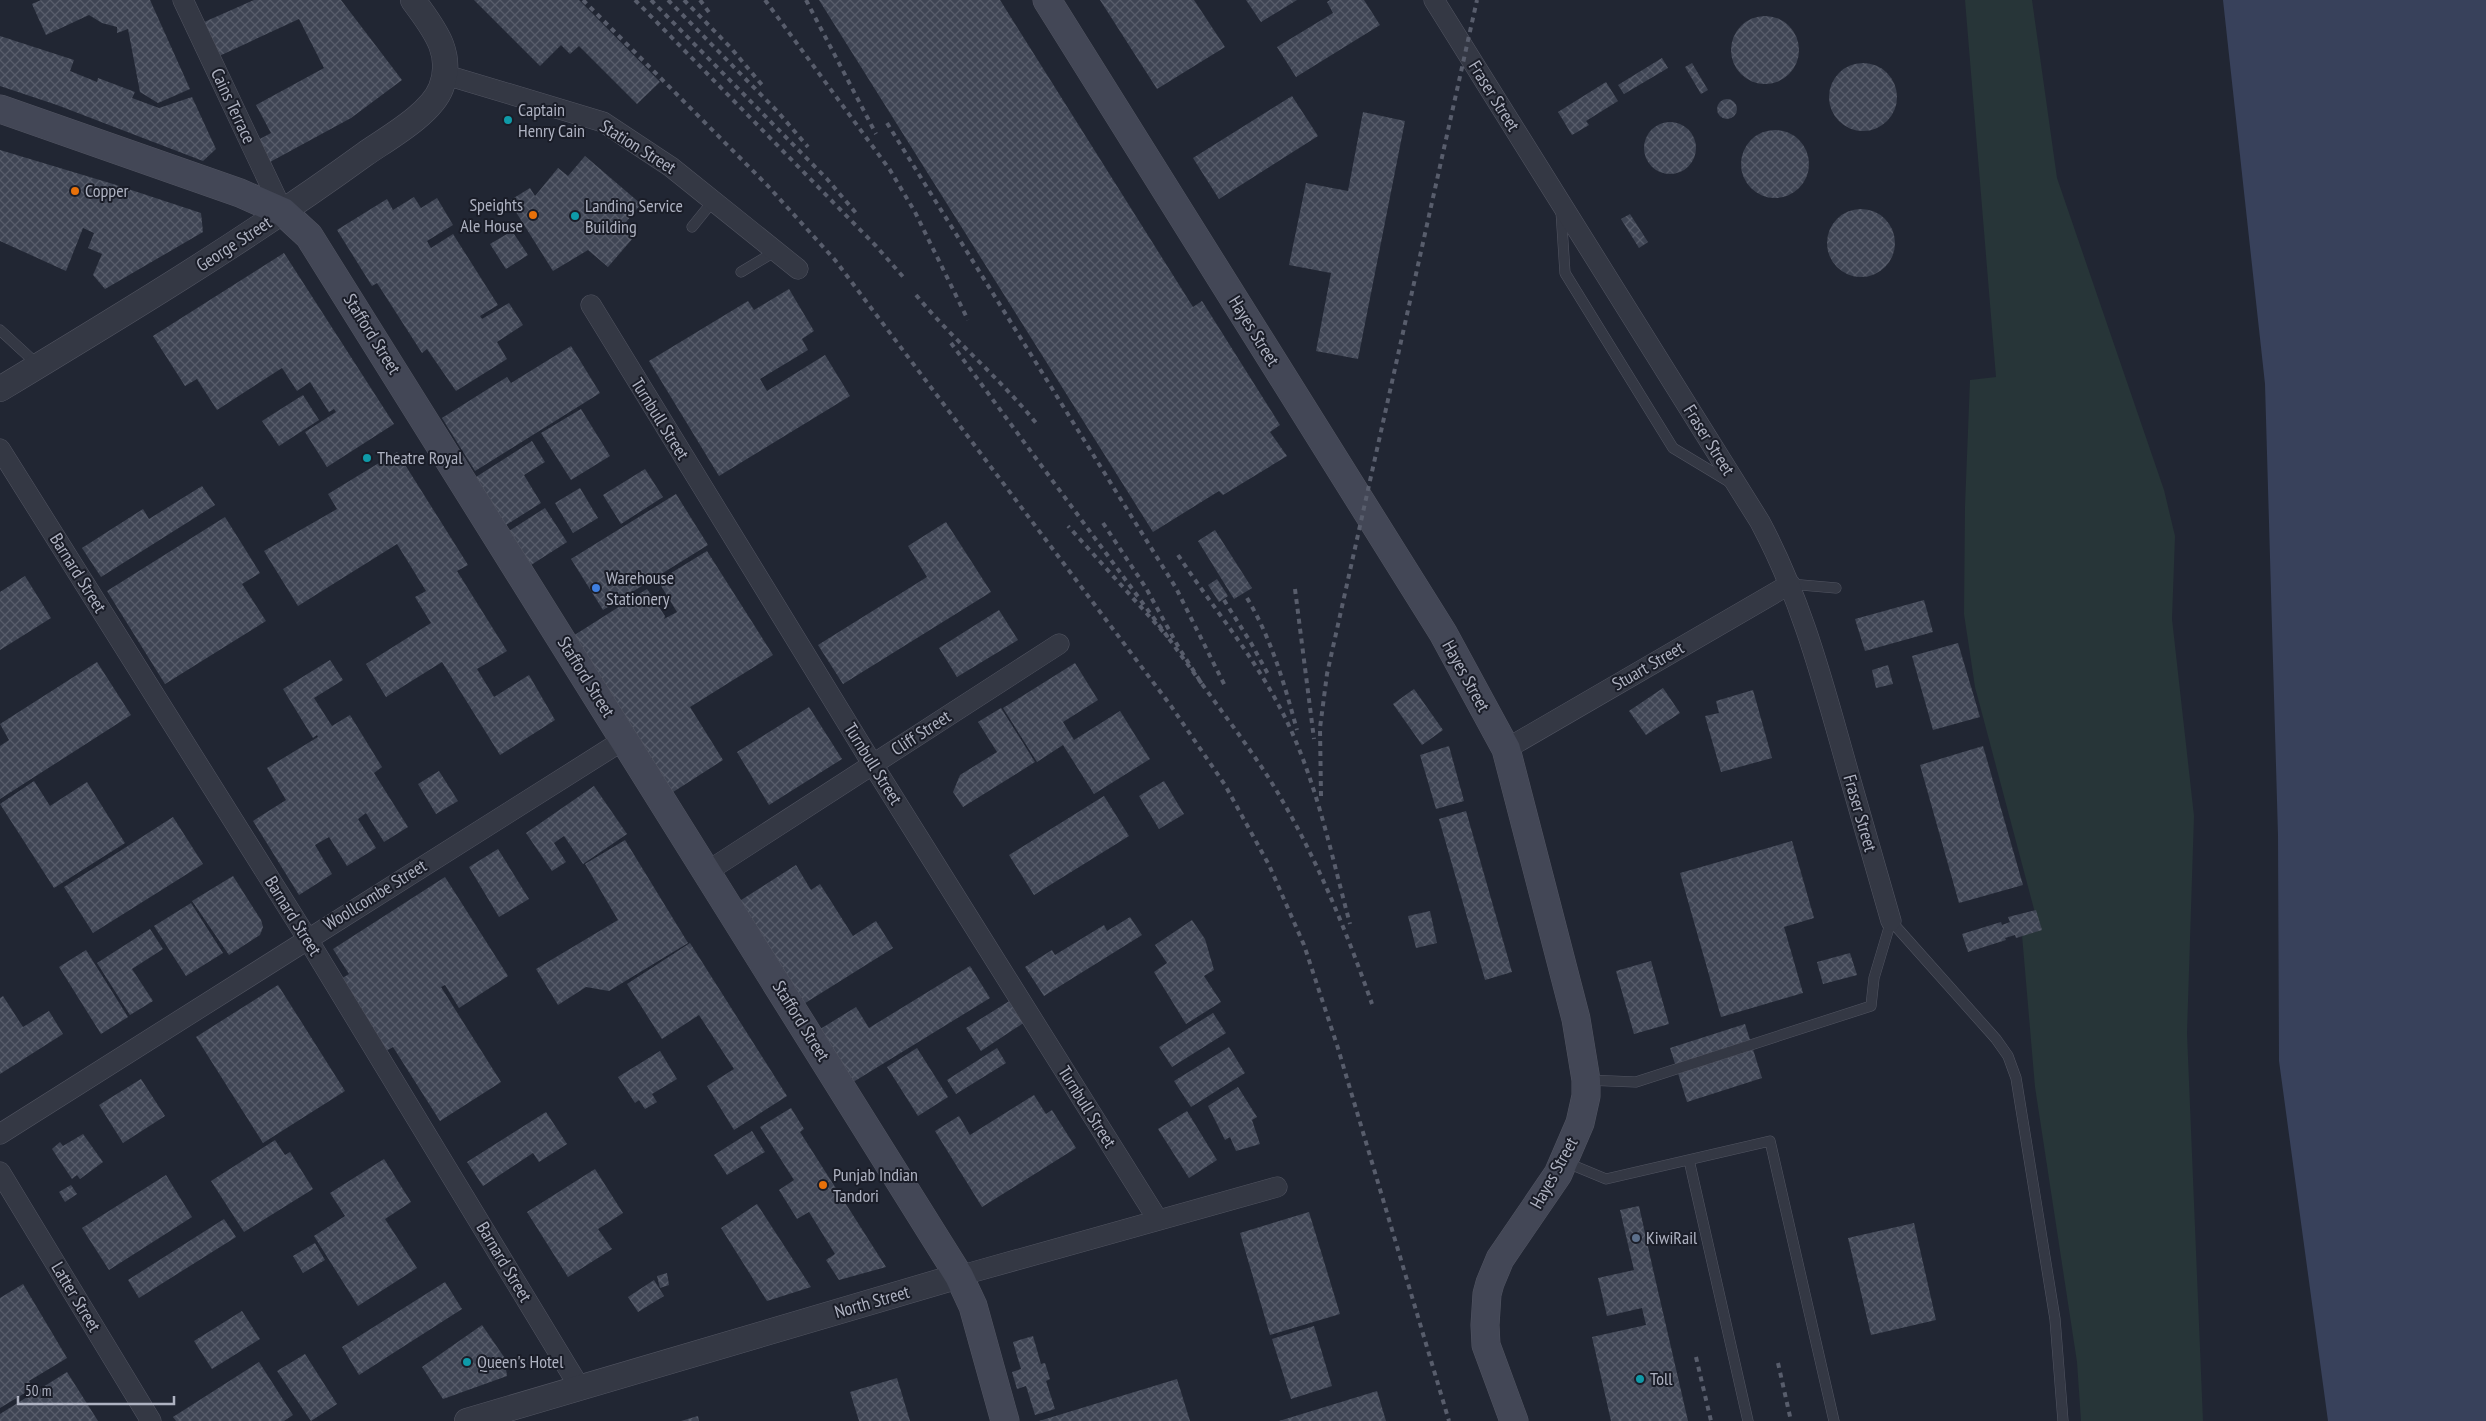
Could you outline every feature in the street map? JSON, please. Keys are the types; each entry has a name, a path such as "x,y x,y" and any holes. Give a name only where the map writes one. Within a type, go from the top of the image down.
{"main road":[{"name":"Hayes Street","path":"1047,0 1443,634 1506,749 1576,1019 1586,1080 1586,1096 1580,1123 1564,1162 1500,1259 1490,1283 1485,1325 1486,1345 1514,1421"},
{"name":"Stafford Street","path":"0,109 240,193 283,212 309,236 708,871 959,1276 973,1306 1005,1421"}],"street":[{"name":"Cains Terrace","path":"183,0 283,212"},
{"path":"412,0 438,35 445,50 446,75"},
{"name":"Fraser Street","path":"1434,0 1760,522 1790,584 1818,666 1891,921"},
{"name":"George Street","path":"0,389 231,247 283,212 426,109 441,90 446,75"},
{"name":"Station Street","path":"446,75 603,122 671,167 798,269"},
{"name":"Turnbull Street","path":"590,305 873,765 1158,1220"},
{"name":"Barnard Street","path":"0,449 307,938 580,1388"},
{"name":"Stuart Street","path":"1506,749 1790,584"},
{"name":"Cliff Street","path":"708,871 1059,644"},
{"name":"Woollcombe Street","path":"0,1134 307,938 625,739"},
{"name":"Latter Street","path":"0,1172 151,1421"},
{"name":"North Street","path":"467,1421 959,1276 1277,1187"}],"lane":[{"path":"692,227 714,201"},
{"path":"1561,203 1566,272 1673,448 1738,487"},
{"path":"740,272 776,251"},
{"path":"0,330 39,366"},
{"path":"1790,584 1836,588"},
{"path":"1586,1080 1636,1082 1871,1006 1874,978 1891,921"},
{"path":"1891,921 1996,1039 2008,1056 2016,1078 2055,1319 2063,1421"},
{"path":"1564,1162 1606,1179 1770,1141 1834,1421"},
{"path":"1689,1160 1748,1421"}],"shaded area":[{"path":"1965,0 2032,0 2057,178 2164,490 2175,536 2172,619 2194,816 2187,1033 2203,1421 2081,1421 2077,1362 2035,1087 2022,935 2039,928 1975,687 1964,614 1965,506 1970,380 1996,377"}],"water":[{"path":"2223,0 2486,0 2486,1421 2328,1421 2279,1061 2278,835 2265,384"}],"building":[{"path":"41,0 150,0 190,89 158,103 140,92 128,29 117,33 117,27 102,23 89,15 46,35 32,4"},
{"path":"254,0 341,0 402,80 351,118 270,162 258,140 271,133 256,105 324,68 299,19 217,57 202,23"},
{"path":"474,0 579,0 660,82 637,104 579,46 570,54 561,45 540,66"},
{"path":"819,0 1000,0 1193,307 1202,301 1280,425 1270,432 1287,456 1223,495 1219,491 1153,532"},
{"path":"1100,0 1194,0 1225,47 1157,89"},
{"path":"1246,0 1297,0 1261,22"},
{"path":"1330,0 1364,0 1380,25 1296,77 1277,47 1333,13 1327,2"},
{"path":"1765,16 1778,19 1789,26 1796,37 1799,50 1796,63 1789,74 1778,81 1765,84 1752,81 1741,74 1734,63 1731,50 1734,37 1741,26 1752,19"},
{"path":"0,36 74,60 70,71 97,82 98,78 135,92 132,98 159,108 192,97 216,149 203,161 57,105 0,86"},
{"path":"1662,58 1668,68 1624,94 1618,85"},
{"path":"1692,63 1708,90 1701,94 1685,67"},
{"path":"1863,63 1876,66 1887,73 1894,84 1897,97 1894,110 1887,121 1876,128 1863,131 1850,128 1839,121 1832,110 1829,97 1832,84 1839,73 1850,66"},
{"path":"1606,82 1618,101 1586,121 1589,125 1572,135 1558,112"},
{"path":"1292,96 1318,136 1219,199 1193,158"},
{"path":"1727,99 1734,102 1737,109 1734,116 1727,119 1720,116 1717,109 1720,102"},
{"path":"1363,112 1405,121 1358,359 1316,351 1331,273 1289,265 1306,183 1348,191"},
{"path":"1665,122 1675,122 1689,129 1696,143 1696,153 1689,167 1675,174 1665,174 1655,170 1648,163 1644,153 1644,143 1648,133 1655,126"},
{"path":"1775,130 1788,133 1799,140 1806,151 1809,164 1806,177 1799,188 1788,195 1775,198 1762,195 1751,188 1744,177 1741,164 1744,151 1751,140 1762,133"},
{"path":"0,150 201,213 203,232 105,289 93,275 102,254 88,248 94,233 83,228 66,271 0,241"},
{"name":"Landing Service Building","path":"585,156 641,204 621,228 633,238 608,267 588,250 553,271 509,201 530,188 535,196 558,168 568,176"},
{"path":"414,197 421,208 437,198 453,225 427,241 431,248 453,234 498,305 480,316 482,319 509,303 523,325 497,342 507,359 456,391 427,349 422,353 377,283 372,286 337,230 387,199 393,210"},
{"path":"1861,209 1874,212 1885,219 1892,230 1895,243 1892,256 1885,267 1874,274 1861,277 1848,274 1837,267 1830,256 1827,243 1830,230 1837,219 1848,212"},
{"path":"1630,214 1648,242 1639,248 1621,219"},
{"path":"512,231 528,255 506,269 490,244"},
{"path":"284,253 394,424 327,467 305,432 336,412 334,409 329,412 310,382 297,391 282,368 217,410 197,379 185,386 153,336"},
{"path":"789,289 814,331 802,339 808,350 760,379 767,391 825,355 850,396 719,476 649,361 748,301 754,310"},
{"path":"571,346 600,393 475,471 442,418 507,377 511,383"},
{"path":"303,395 319,420 279,446 262,421"},
{"path":"581,409 610,456 571,480 541,433"},
{"path":"532,441 545,462 524,475 541,503 506,525 476,477"},
{"path":"397,452 468,565 457,571 507,651 477,669 494,697 529,675 555,720 500,755 442,662 386,697 366,664 431,623 415,597 426,591 397,544 298,606 264,551 337,509 328,494"},
{"path":"645,469 663,497 621,524 603,495"},
{"path":"202,486 215,505 101,577 82,548 143,509 149,519"},
{"path":"580,488 598,518 573,533 555,503"},
{"path":"676,494 708,545 603,610 571,559"},
{"path":"545,508 567,542 531,565 509,531"},
{"path":"225,517 260,573 242,584 266,621 165,684 107,591"},
{"path":"946,522 991,592 843,684 818,645 927,577 908,546"},
{"path":"1215,530 1252,588 1234,599 1198,541"},
{"path":"707,551 773,655 690,707 723,760 670,794 573,636 647,589 665,616 664,619 677,612 658,581"},
{"path":"25,576 51,618 0,650 0,592"},
{"path":"1217,579 1228,596 1219,602 1208,585"},
{"path":"1924,600 1933,632 1865,651 1855,619"},
{"path":"999,610 1018,640 957,677 939,648"},
{"path":"1958,643 1980,717 1933,730 1912,656"},
{"path":"330,660 343,680 314,698 332,726 350,715 382,767 374,773 408,827 384,842 366,813 358,819 376,848 347,866 329,837 315,845 332,874 299,895 253,821 286,800 267,768 318,737 317,735 313,738 283,689"},
{"path":"97,662 131,715 0,799 0,746 9,740 0,724"},
{"path":"1075,663 1098,700 1063,722 1074,740 1120,711 1150,759 1094,794 1063,745 1037,762 1003,708"},
{"path":"1888,665 1893,684 1876,688 1872,670"},
{"path":"1663,688 1680,713 1646,735 1629,711"},
{"path":"1414,689 1443,730 1422,745 1393,704"},
{"path":"1753,690 1772,758 1721,772 1705,716 1719,713 1716,701"},
{"path":"809,707 842,759 769,805 737,752"},
{"path":"1001,708 1035,762 963,807 953,792 960,775 997,752 978,722"},
{"path":"1449,746 1464,801 1436,809 1420,755"},
{"path":"1983,746 2023,885 1959,903 1920,765"},
{"path":"439,771 458,801 436,814 418,784"},
{"path":"34,781 50,806 87,782 125,843 54,888 0,804"},
{"path":"1164,781 1184,814 1159,829 1139,796"},
{"path":"594,786 627,834 583,864 564,836 554,843 566,862 552,871 526,833"},
{"path":"1104,796 1129,836 1034,895 1009,855"},
{"path":"1466,811 1512,972 1485,980 1439,819"},
{"path":"173,817 203,864 93,933 64,887"},
{"path":"625,840 688,943 609,991 586,987 558,1005 536,969 618,920 585,864"},
{"path":"1792,841 1814,918 1784,927 1803,993 1721,1017 1680,873"},
{"path":"498,849 529,899 499,917 469,867"},
{"path":"796,865 811,890 820,884 853,936 876,921 893,948 802,1005 738,902"},
{"path":"233,876 261,920 263,927 260,935 229,955 192,901"},
{"path":"445,877 508,976 459,1008 445,985 441,987 501,1082 440,1121 393,1047 386,1051 341,979 349,974 333,949"},
{"path":"191,903 223,953 186,976 154,926"},
{"path":"2036,910 2042,930 2016,938 2015,935 2005,938 2006,940 1968,952 1962,934 2001,922 2002,925 2010,922 2008,917"},
{"path":"1430,911 1437,943 1416,948 1408,916"},
{"path":"1130,917 1142,935 1044,996 1025,967 1052,950 1055,955 1104,925 1107,931"},
{"path":"1192,920 1205,939 1214,970 1204,976 1221,1002 1186,1024 1154,972 1167,963 1155,945"},
{"path":"150,929 163,949 132,969 153,1001 130,1015 97,963"},
{"path":"690,943 787,1096 734,1130 707,1086 734,1069 699,1015 662,1039 627,984"},
{"path":"86,950 128,1017 101,1034 59,967"},
{"path":"1850,953 1857,975 1823,984 1817,962"},
{"path":"1651,961 1669,1024 1634,1034 1616,971"},
{"path":"970,966 990,998 850,1084 817,1031 856,1007 869,1028"},
{"path":"278,985 345,1091 263,1143 196,1037"},
{"path":"3,996 23,1027 49,1011 63,1034 0,1074 0,998"},
{"path":"1011,1000 1025,1022 981,1051 966,1028"},
{"path":"1213,1013 1226,1033 1172,1067 1159,1047"},
{"path":"1745,1024 1762,1078 1687,1102 1670,1048"},
{"path":"1229,1047 1245,1073 1191,1107 1174,1081"},
{"path":"917,1048 948,1097 918,1116 887,1067"},
{"path":"997,1048 1006,1063 956,1094 947,1080"},
{"path":"660,1051 677,1079 652,1094 657,1102 645,1109 639,1100 635,1103 618,1077"},
{"path":"141,1079 165,1116 123,1143 99,1105"},
{"path":"1238,1087 1257,1117 1252,1120 1260,1144 1236,1151 1230,1137 1225,1140 1208,1106"},
{"path":"1034,1095 1046,1114 1052,1110 1076,1148 982,1207 935,1131 959,1116 970,1135"},
{"path":"791,1108 804,1129 800,1132 886,1267 839,1280 826,1260 835,1254 809,1212 797,1219 779,1190 794,1180 760,1127"},
{"path":"1187,1111 1217,1160 1189,1178 1158,1129"},
{"path":"546,1112 567,1144 539,1162 533,1153 483,1186 467,1162"},
{"path":"752,1131 765,1152 727,1175 714,1155"},
{"path":"83,1134 103,1162 80,1179 77,1175 72,1179 52,1149 60,1142 63,1146"},
{"path":"275,1140 285,1155 290,1152 313,1189 244,1232 211,1181"},
{"path":"384,1159 411,1202 385,1219 417,1268 358,1306 314,1236 345,1216 330,1193"},
{"path":"595,1169 623,1213 598,1229 612,1249 568,1277 527,1212"},
{"path":"166,1175 192,1217 109,1270 82,1228"},
{"path":"71,1185 77,1194 65,1202 59,1192"},
{"path":"757,1204 811,1287 767,1301 721,1228"},
{"name":"Toll","path":"1639,1206 1688,1421 1611,1421 1592,1337 1646,1325 1642,1308 1607,1316 1598,1278 1634,1270 1620,1210"},
{"path":"1309,1212 1340,1314 1270,1335 1240,1233"},
{"path":"224,1219 236,1237 139,1298 128,1280"},
{"path":"1914,1223 1936,1320 1871,1335 1848,1238"},
{"path":"315,1243 325,1260 303,1273 293,1256"},
{"path":"667,1273 669,1285 660,1288 657,1276"},
{"path":"654,1280 664,1296 638,1312 628,1297"},
{"path":"445,1282 462,1309 359,1375 342,1347"},
{"path":"23,1284 67,1358 29,1381 33,1388 0,1408 0,1298"},
{"path":"242,1311 260,1339 212,1369 194,1341"},
{"name":"Queen's Hotel","path":"482,1325 504,1357 507,1376 443,1399 422,1367"},
{"path":"1314,1326 1332,1386 1291,1399 1272,1339"},
{"path":"1033,1336 1041,1364 1045,1363 1050,1379 1046,1381 1055,1409 1035,1415 1026,1386 1017,1389 1012,1372 1021,1369 1013,1342"},
{"path":"305,1354 337,1404 311,1421 277,1371"},
{"path":"259,1362 293,1415 284,1421 176,1421 173,1417"},
{"path":"67,1372 98,1421 0,1421 0,1414"},
{"path":"897,1378 910,1421 859,1421 850,1392"},
{"path":"1177,1379 1190,1421 1039,1421"},
{"path":"1377,1391 1386,1421 1279,1421"},
{"path":"698,1416 699,1421 681,1421"}],"railway":[{"path":"583,0 767,185 835,260 1171,706 1225,785 1269,865 1304,945 1337,1045 1449,1421"},
{"path":"635,0 876,246 905,279"},
{"path":"651,0 827,179 856,213"},
{"path":"668,0 778,112 808,147"},
{"path":"684,0 731,48 762,85"},
{"path":"700,0 711,15"},
{"path":"765,0 890,170 915,212 968,320"},
{"path":"806,0 876,134"},
{"path":"1321,796 1320,728 1327,674 1477,0"},
{"path":"887,123 1176,588 1226,688"},
{"path":"916,295 1036,423"},
{"path":"951,343 1167,636 1068,526"},
{"path":"1103,523 1146,588 1179,648 1202,684 1167,636"},
{"path":"1178,555 1255,665 1291,730 1312,784 1350,924"},
{"path":"1295,589 1314,739"},
{"path":"1247,598 1264,630 1282,679 1297,730"},
{"path":"1224,600 1268,674"},
{"path":"1202,684 1262,768 1286,806 1327,889 1351,946 1372,1004"},
{"path":"1696,1357 1711,1421"},
{"path":"1778,1363 1791,1421"}],"place":[{"name":"Captain Henry Cain","path":"508,120"},
{"name":"Copper","path":"75,191"},
{"name":"Speights Ale House","path":"533,215"},
{"name":"Landing Service Building","path":"575,216"},
{"name":"Theatre Royal","path":"367,458"},
{"name":"Warehouse Stationery","path":"596,588"},
{"name":"Punjab Indian Tandori","path":"823,1185"},
{"name":"KiwiRail","path":"1636,1238"},
{"name":"Queen's Hotel","path":"467,1362"},
{"name":"Toll","path":"1640,1379"}]}
